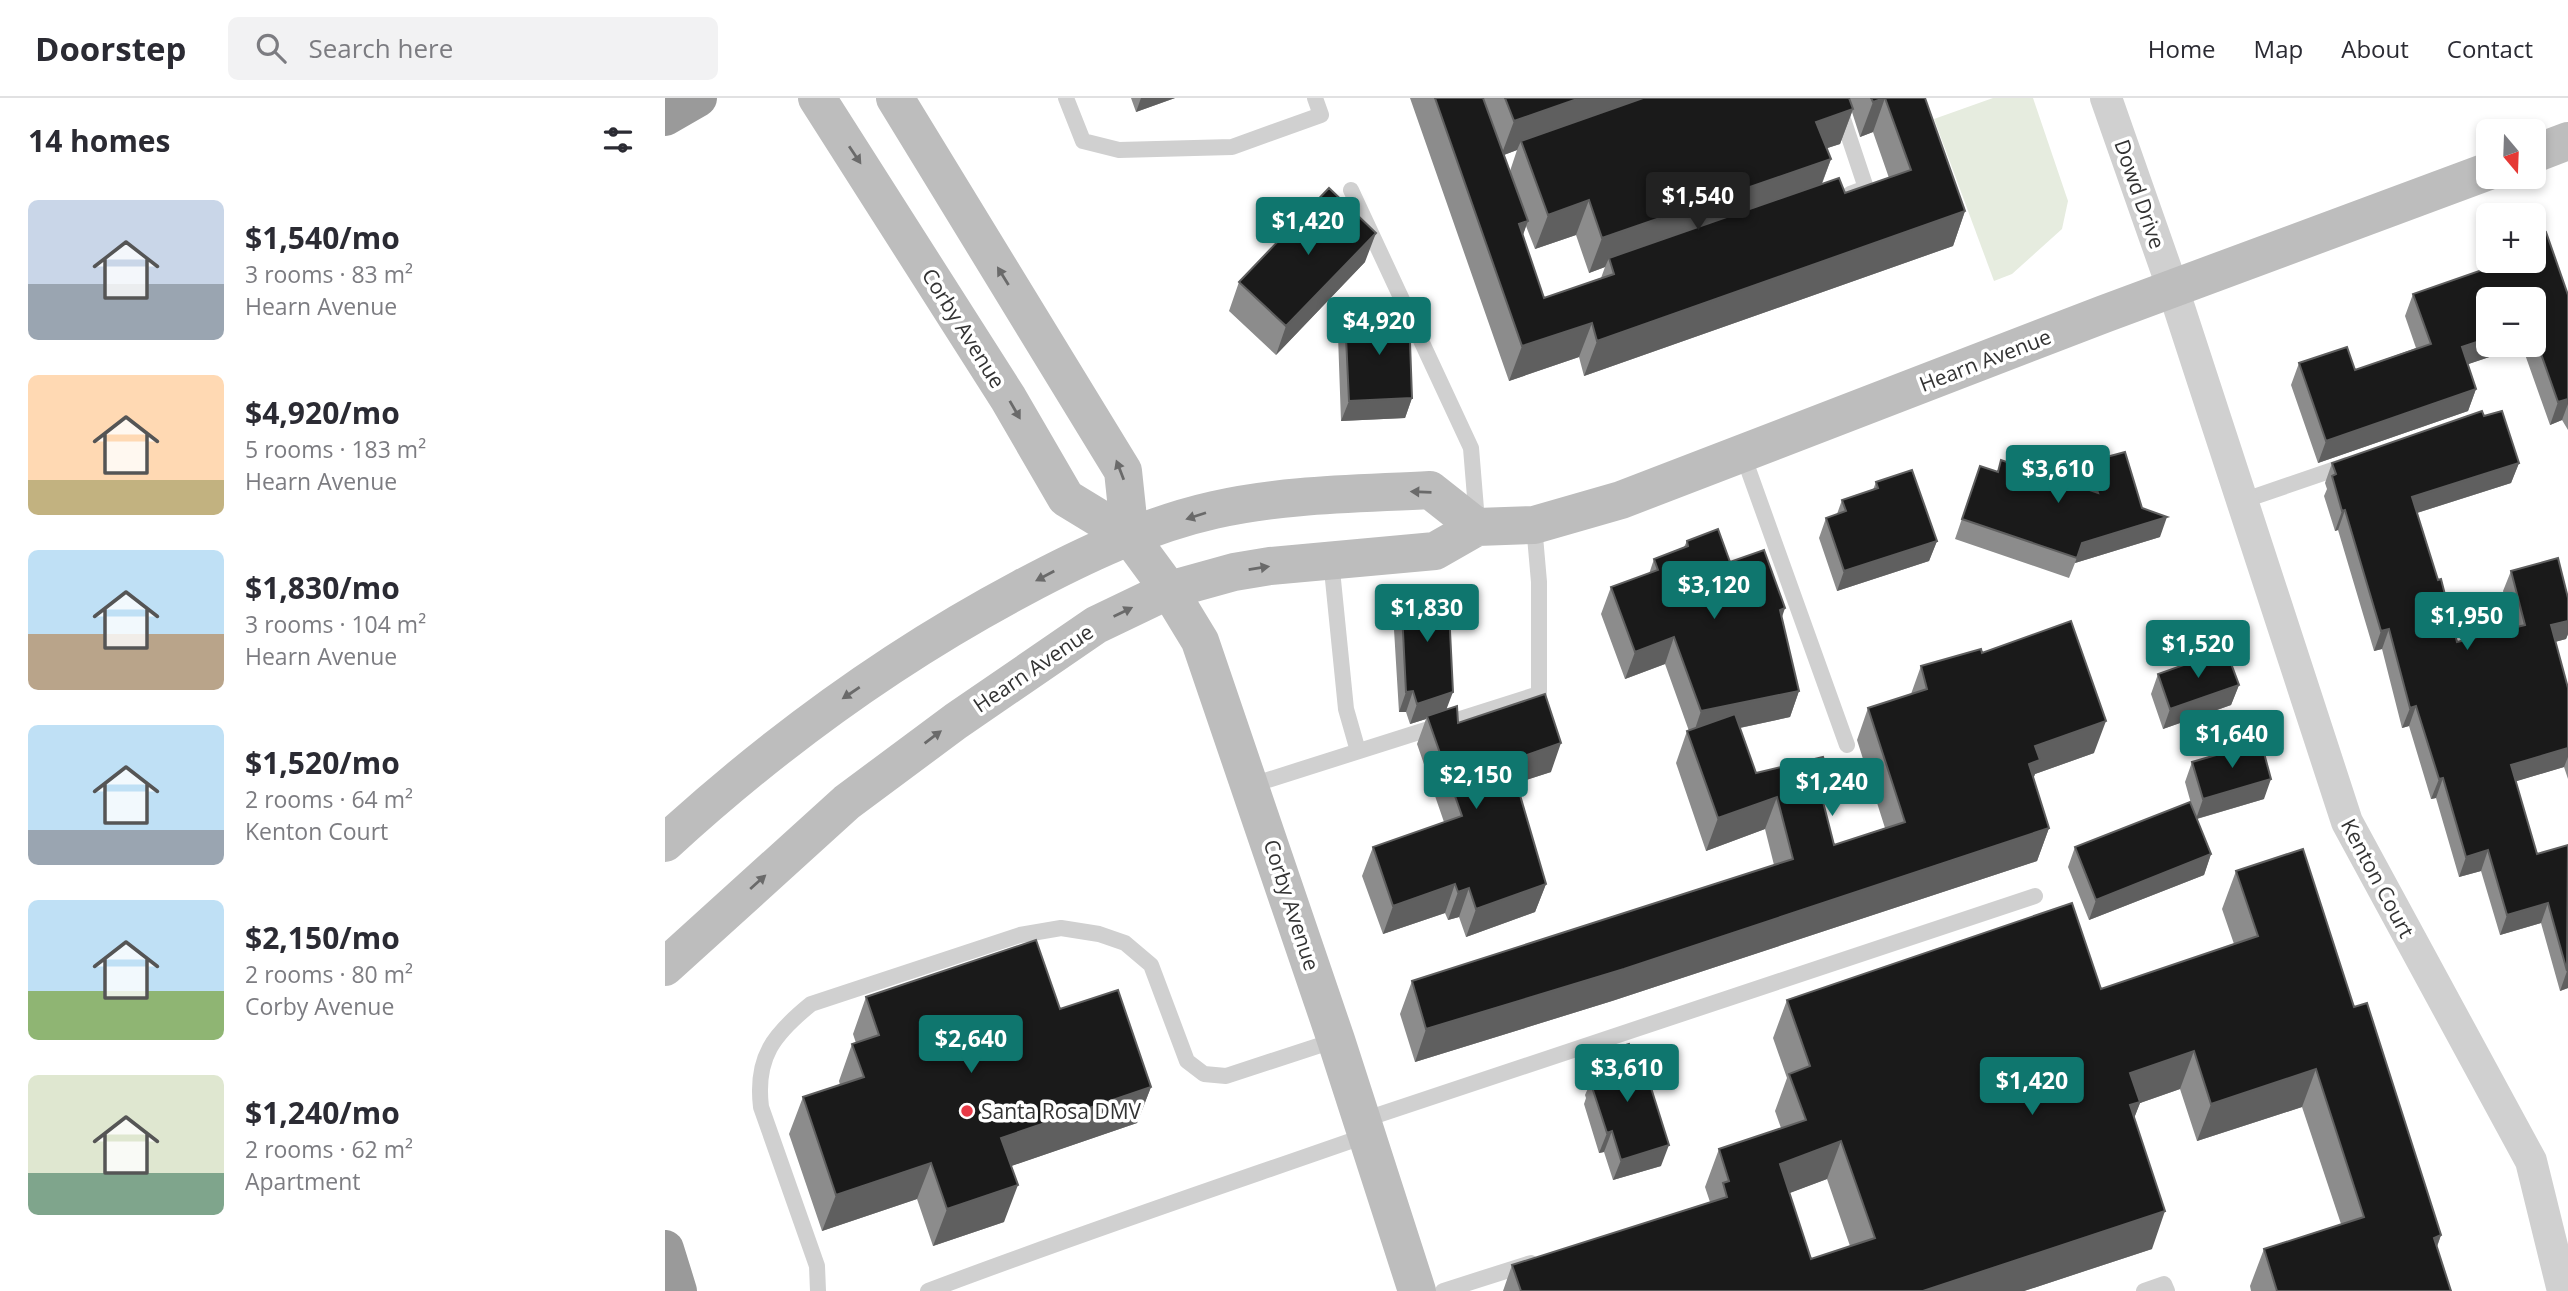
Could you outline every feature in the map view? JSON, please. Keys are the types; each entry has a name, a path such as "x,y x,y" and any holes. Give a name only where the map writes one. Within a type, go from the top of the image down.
{"highway":[{"path":"665,117 698,98"},
{"path":"665,1249 678,1291"}],"main road":[{"name":"Corby Avenue","path":"817,98 1008,398 1066,498 1130,537 1169,590 1200,641 1252,785 1417,1291"},
{"path":"895,98 1123,471 1130,537"},
{"path":"2546,149 2568,141"},
{"name":"Hearn Avenue","path":"665,967 847,802 955,720 1096,625 1169,590 1234,572 1331,559 1435,551 1477,527 1534,525 1621,500 2476,176"},
{"path":"670,839 817,716 950,626 1064,565 1130,537 1211,510 1251,503 1430,490 1477,527"}],"street":[{"name":"Dowd Drive","path":"2106,98 2173,289"},
{"name":"Kenton Court","path":"2173,289 2347,822 2531,1161 2563,1291"}],"lane":[{"path":"1066,98 1083,141 1119,150 1232,147 1321,115 1315,98"},
{"path":"1836,98 1867,188 1840,197"},
{"path":"1351,190 1471,448 1477,527"},
{"path":"1743,455 1847,744"},
{"path":"2242,501 2368,457"},
{"path":"1252,785 1539,694 1539,582 1534,525"},
{"path":"1331,559 1346,709 1358,751"},
{"path":"928,1291 1056,1242 1151,1212 1363,1129 2035,896"},
{"path":"818,1291 817,1266 761,1107 758,1082 769,1046 787,1023 811,1004 1020,935 1061,928 1099,934 1125,943 1151,965 1187,1061 1204,1074 1226,1076 1336,1040"},
{"path":"1443,1291 1546,1258"},
{"path":"2144,1291 2164,1284 2167,1291"}],"shaded area":[{"path":"1993,98 2033,98 2068,201 2062,229 2012,274 1994,281 1934,119"}],"building":[{"path":"1435,98 1483,98 1528,221 1519,224 1544,298 1614,274 1609,258 1839,178 1845,193 1911,170 1885,98 1925,98 1965,211 1597,341 1592,323 1522,346"},
{"path":"1505,98 1580,98 1514,121"},
{"path":"1643,98 1849,98 1853,109 1816,122 1831,159 1602,238 1589,200 1548,215 1521,141"},
{"path":"1329,188 1376,233 1286,326 1239,282"},
{"path":"2546,232 2568,295 2568,399 2558,402 2542,357 2546,357 2546,287 2476,287 2476,342 2462,347 2476,389 2326,441 2299,363 2347,347 2355,370 2431,344 2413,294 2476,272 2546,273"},
{"path":"1409,314 1412,398 1349,401 1345,316"},
{"path":"2482,411 2484,416 2502,411 2519,463 2412,497 2438,580 2441,579 2457,642 2525,625 2511,571 2558,558 2568,598 2568,621 2551,625 2568,688 2568,748 2511,765 2537,854 2568,845 2567,971 2548,903 2507,915 2488,850 2466,857 2443,778 2439,779 2416,706 2410,708 2389,629 2381,631 2345,510 2342,511 2332,476 2336,474 2332,463"},
{"path":"2125,452 2142,508 2167,517 2082,543 2077,558 1962,519 1980,466 1998,472 2001,460 2098,493 2088,462"},
{"path":"1912,470 1937,541 1844,571 1826,518 1846,511 1842,500 1878,488 1876,482"},
{"path":"1718,529 1730,562 1764,550 1785,608 1780,610 1799,691 1701,711 1674,637 1635,652 1611,587 1658,570 1654,559 1688,546 1687,541"},
{"path":"1448,590 1453,692 1417,704 1413,691 1406,692 1401,592"},
{"path":"2071,621 2106,721 2035,746 2040,760 2029,764 2049,828 1624,969 1426,1029 1412,981 1793,859 1777,797 1718,818 1687,731 1735,714 1756,773 1823,757 1830,778 1818,782 1834,845 1905,822 1868,708 1927,689 1921,666 1981,649 1982,653"},
{"path":"2226,650 2239,685 2170,709 2158,674"},
{"path":"1545,694 1561,743 1510,761 1546,884 1476,909 1469,888 1458,892 1455,884 1393,906 1373,847 1462,816 1427,716 1457,706 1458,723"},
{"path":"2261,742 2271,779 2203,799 2192,762"},
{"path":"2190,802 2211,854 2096,900 2075,847"},
{"path":"2303,849 2354,1007 2367,1003 2441,1235 2434,1238 2451,1291 2277,1291 2264,1249 2364,1217 2316,1069 2211,1104 2194,1051 2130,1073 2140,1102 2130,1105 2165,1211 1923,1291 1521,1291 1512,1265 1727,1197 1723,1183 1729,1181 1719,1149 1806,1120 1789,1074 1810,1066 1787,1000 2072,903 2101,989 2258,936 2236,871","holes":["1841,1141 1875,1238 1811,1259 1780,1164"]},
{"path":"1036,940 1060,1009 1118,990 1151,1087 1001,1138 1018,1185 947,1209 931,1163 836,1195 803,1097 864,1077 852,1044 879,1035 866,997"},
{"path":"1629,1044 1638,1074 1646,1072 1669,1145 1621,1160 1612,1131 1607,1133 1591,1084 1595,1083 1593,1075 1599,1073 1593,1055"}],"place":[{"name":"Santa Rosa DMV","path":"967,1111"}]}
